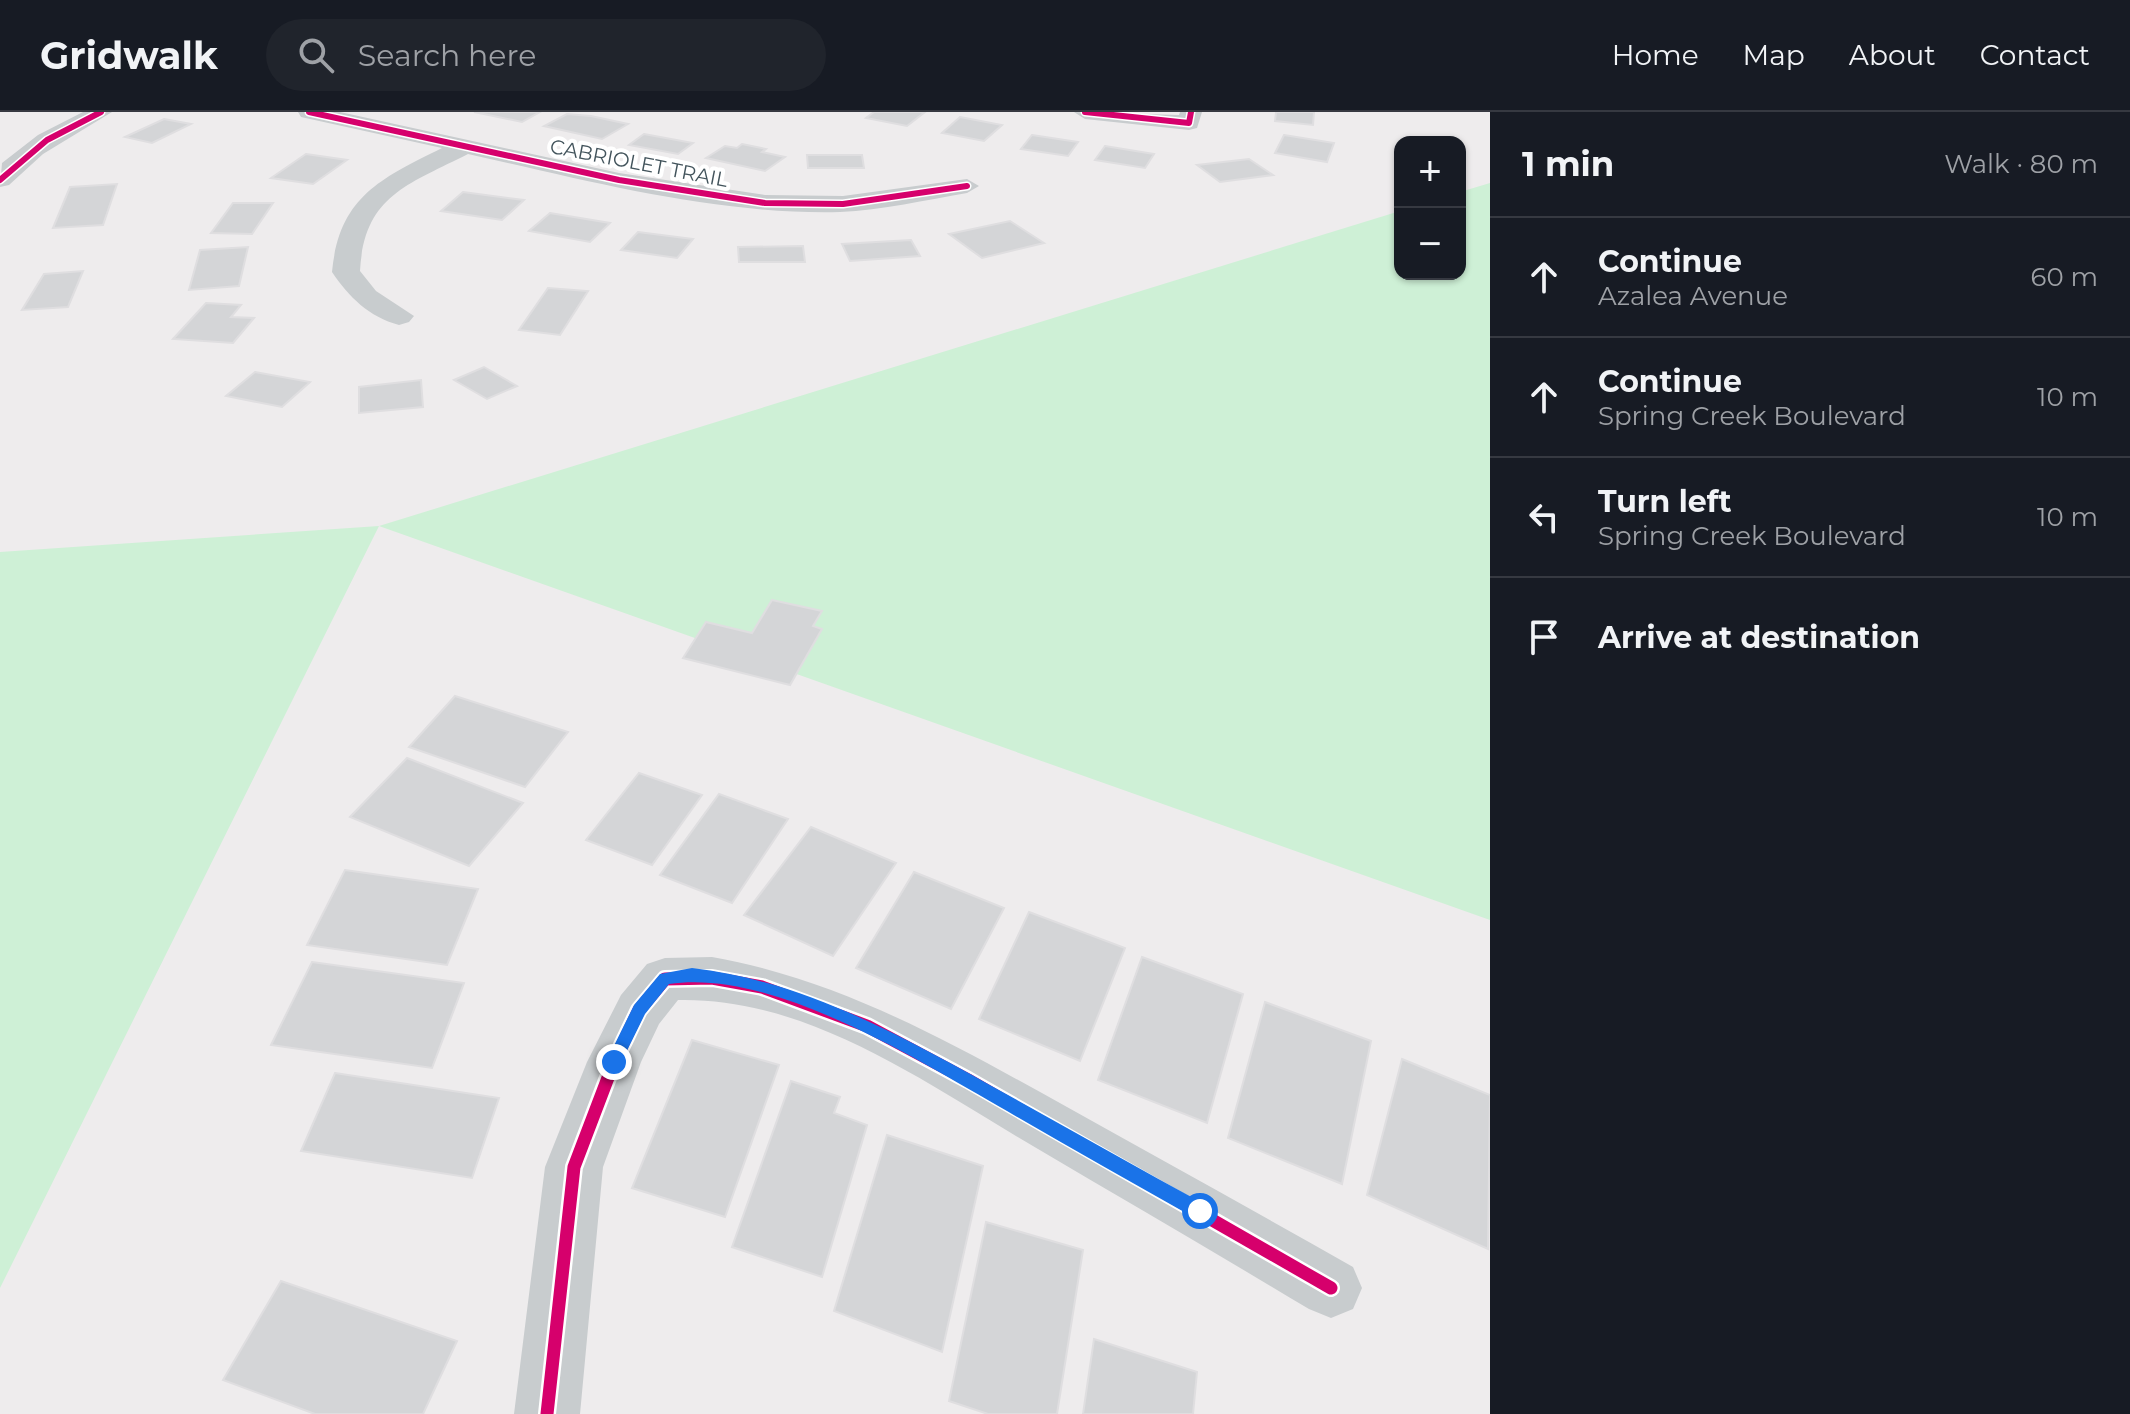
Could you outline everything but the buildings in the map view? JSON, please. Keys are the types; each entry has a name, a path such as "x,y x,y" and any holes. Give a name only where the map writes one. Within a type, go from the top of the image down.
{"street":[{"path":"0,180 15,163 60,130 101,112"},
{"name":"CABRIOLET TRAIL","path":"309,112 695,195 765,203 843,204 967,186"},
{"path":"1085,112 1190,118"},
{"path":"399,316 366,297 346,272 350,234 370,204 408,176 465,146"},
{"path":"547,1414 574,1167 614,1062 639,1010 665,979 692,974 730,978 832,1011 937,1063 1331,1288"}],"green space":[{"path":"1490,183 1490,920 379,526 1394,213 1394,280 1466,280 1466,190"},
{"path":"379,526 0,1288 0,552"}],"cycle path":[{"path":"0,180 22,158 47,140 101,112"},
{"path":"309,112 619,180 765,203 843,204 967,186"},
{"path":"1085,112 1189,123 1191,112"},
{"path":"547,1414 574,1167 614,1062 639,1010 665,979 712,978 762,987 867,1026 919,1052 1331,1288"}],"route":[{"path":"614,1062 639,1010 665,979 692,974 741,980 832,1011 937,1063 1200,1211"}]}
